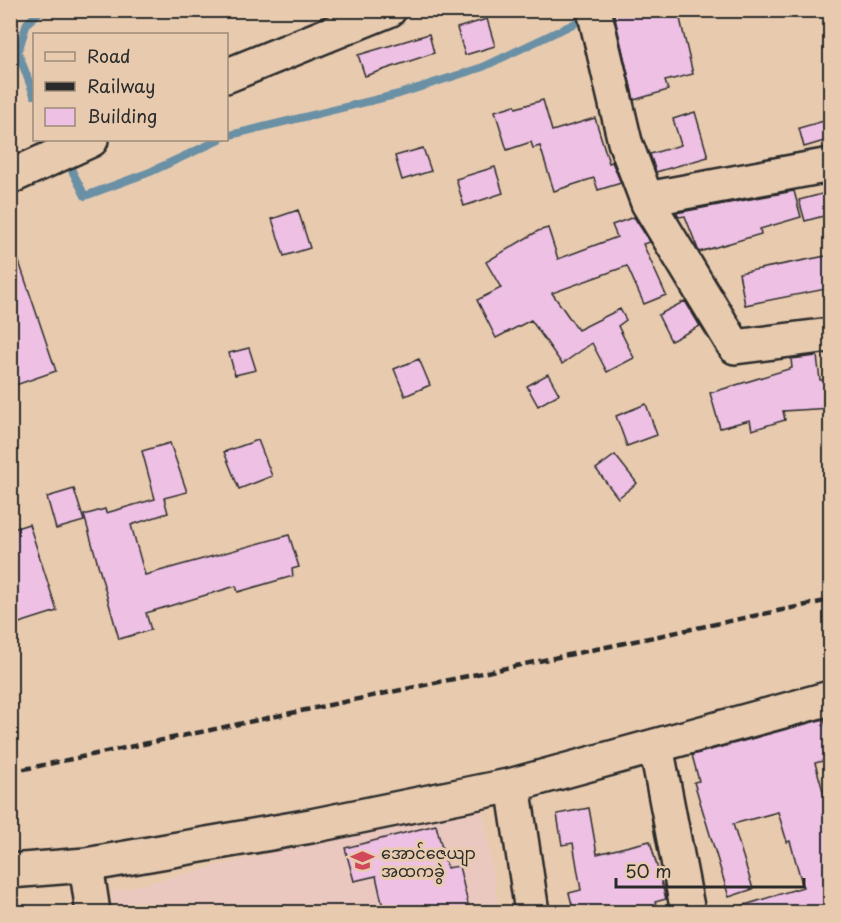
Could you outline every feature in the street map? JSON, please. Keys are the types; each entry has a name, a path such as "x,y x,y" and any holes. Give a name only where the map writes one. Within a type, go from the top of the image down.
{"street":[{"path":"594,10 625,142 647,199 735,347 831,335"},
{"path":"228,75 386,11"},
{"path":"10,177 89,141"},
{"path":"647,199 788,171 831,165"},
{"path":"10,871 86,865 311,826 513,785 831,698"},
{"path":"656,746 688,912"},
{"path":"513,785 532,912"},
{"path":"86,865 93,912"}],"shaded area":[{"name":"အောင်ဇေယျာ အထကခွဲ","path":"483,809 499,912 112,912 112,892 358,831"}],"building":[{"path":"613,10 678,10 693,74 665,81 668,90 634,100"},
{"path":"487,19 495,46 465,55 457,28"},
{"path":"429,34 434,53 365,76 358,55"},
{"path":"543,100 552,131 595,118 609,163 612,162 621,183 598,190 594,178 554,191 540,146 533,148 531,142 507,150 495,111"},
{"path":"695,112 708,157 656,172 650,154 681,145 673,119"},
{"path":"831,119 831,139 804,147 799,128"},
{"path":"423,148 431,171 402,180 395,156"},
{"path":"495,167 503,193 464,206 456,179"},
{"path":"794,191 801,217 760,229 761,234 699,252 685,216 679,217 676,213"},
{"path":"826,193 831,214 805,221 799,200"},
{"path":"298,210 310,248 284,256 272,219"},
{"path":"634,217 650,242 643,244 666,295 644,304 627,266 552,293 578,330 620,309 626,320 618,326 634,358 607,372 592,343 562,364 531,320 496,338 477,300 501,288 486,262 538,231 548,228 558,259 617,237 612,225"},
{"path":"10,247 14,247 56,371 10,387"},
{"path":"831,255 831,288 745,305 739,273"},
{"path":"685,301 700,326 671,341 658,315"},
{"path":"249,348 256,370 235,375 229,353"},
{"path":"817,356 820,380 831,380 831,408 783,411 785,420 752,430 750,420 720,428 710,393 792,368 791,359"},
{"path":"419,359 430,385 405,396 394,369"},
{"path":"548,374 559,394 538,406 527,386"},
{"path":"646,404 657,435 627,446 616,416"},
{"path":"258,440 272,476 239,489 224,452"},
{"path":"170,443 187,492 164,498 168,513 131,525 145,575 289,535 299,567 292,569 293,576 238,592 236,586 146,613 151,630 119,639 84,515 105,509 106,513 155,499 142,451"},
{"path":"615,455 637,483 618,498 596,469"},
{"path":"74,489 84,521 56,529 47,497"},
{"path":"29,524 57,611 10,626 10,530"},
{"path":"824,719 831,742 831,759 815,763 831,819 831,912 736,912 735,908 803,887 790,841 787,842 778,812 733,824 753,889 729,897 694,782 699,781 692,755"},
{"path":"589,808 597,854 650,841 666,899 655,902 658,912 574,912 569,893 581,890 573,843 562,845 557,814"},
{"path":"436,825 447,868 459,866 470,912 384,912 376,876 354,881 345,848"}],"waterway":[{"path":"10,60 18,52 27,23 42,10"},
{"path":"228,136 399,94 483,67 588,17"},
{"path":"18,52 33,92"},
{"path":"66,159 85,196 150,172 217,141"}],"railway":[{"path":"10,772 830,600"}],"place":[{"name":"အောင်ဇေယျာ အထကခွဲ","path":"363,861"}]}
